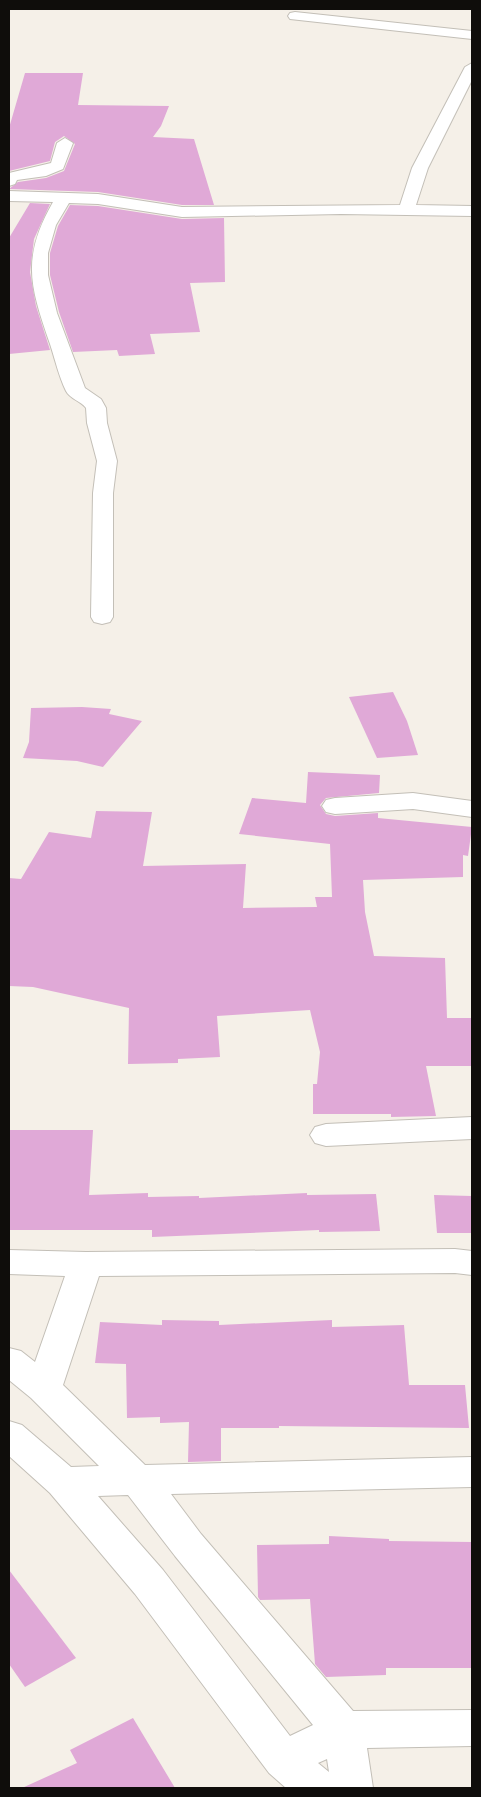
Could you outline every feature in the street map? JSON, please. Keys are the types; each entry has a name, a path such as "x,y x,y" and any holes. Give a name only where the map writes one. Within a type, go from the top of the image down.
{"street":[{"path":"295,16 472,35"},
{"path":"406,209 420,168 472,66"},
{"path":"9,181 10,177 46,171 58,166 65,143"},
{"path":"9,196 98,199 182,212 406,209 472,211"},
{"path":"64,197 48,225 40,253 39,276 48,313 76,391 94,403 96,408 97,423 107,461 103,493 102,617"},
{"path":"335,806 413,801 472,809"},
{"path":"326,1135 472,1128"},
{"path":"9,1262 86,1264 445,1261 472,1263"},
{"path":"44,1388 86,1264"},
{"path":"9,1361 44,1388 136,1480 343,1730 352,1788"},
{"path":"9,1435 63,1482 149,1582 284,1760 316,1788"},
{"path":"63,1482 472,1472"},
{"path":"284,1760 343,1730 472,1728"}],"building":[{"path":"25,73 83,73 78,105 169,106 161,126 153,137 194,139 214,205 182,205 98,192 9,189 18,182 46,178 64,171 75,144 64,136 55,142 50,161 9,171 9,128"},
{"path":"30,203 50,204 34,239 30,272 36,306 50,350 9,354 9,238"},
{"path":"70,205 98,206 182,219 224,218 225,282 190,283 200,332 150,334 155,354 119,356 117,350 73,352 59,312 50,275 50,253 58,226"},
{"path":"393,692 407,721 418,755 377,758 349,697"},
{"path":"82,707 111,709 109,714 142,721 103,767 77,761 23,758 29,742 31,708"},
{"path":"308,772 380,775 379,793 326,798 320,805 326,814 335,816 378,813 378,818 472,827 468,856 463,855 463,877 363,880 365,912 374,956 445,958 447,1018 472,1018 472,1066 426,1066 436,1116 391,1117 391,1114 313,1114 313,1084 317,1084 320,1052 310,1010 217,1016 220,1057 178,1059 178,1063 128,1064 129,1008 33,987 9,986 9,878 21,879 49,832 91,838 96,811 152,812 143,866 246,864 243,908 317,907 315,897 332,897 330,844 239,834 252,798 306,803"},
{"path":"9,1130 93,1130 89,1195 148,1193 148,1197 199,1196 199,1198 307,1193 307,1195 376,1194 380,1231 319,1232 319,1230 152,1237 152,1230 9,1230"},
{"path":"434,1195 472,1196 472,1233 437,1233"},
{"path":"162,1320 219,1321 219,1325 332,1320 332,1327 404,1325 409,1385 465,1385 469,1428 279,1426 279,1428 221,1428 221,1461 188,1462 189,1422 160,1423 160,1417 127,1418 126,1364 95,1363 100,1322 162,1325"},
{"path":"329,1536 389,1539 389,1541 472,1542 472,1668 386,1668 386,1675 326,1677 315,1664 310,1599 260,1600 258,1597 257,1545 329,1544"},
{"path":"9,1570 76,1658 25,1687 9,1664"},
{"path":"133,1718 175,1788 22,1788 77,1763 70,1750"}]}
